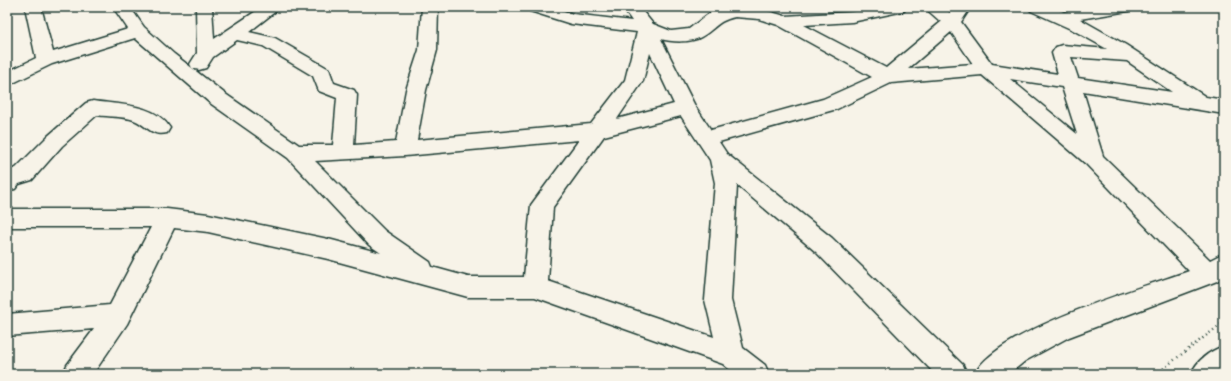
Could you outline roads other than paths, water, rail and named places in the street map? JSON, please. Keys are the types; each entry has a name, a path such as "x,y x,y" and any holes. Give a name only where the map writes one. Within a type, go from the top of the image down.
{"street":[{"path":"33,7 46,60"},
{"path":"121,7 138,30 168,58 217,98 295,153 377,238 433,278"},
{"path":"204,7 206,53"},
{"path":"191,76 206,53 236,34 273,7"},
{"path":"405,149 416,90 428,50 430,7"},
{"path":"536,7 571,19 641,15 670,36 694,34 717,16 735,12 761,14 784,21 887,77 986,69 1070,84 1224,107"},
{"path":"784,21 852,17 898,7"},
{"path":"932,7 958,14 986,69 1094,159 1216,269 1060,329 1016,352 989,374"},
{"path":"1037,7 1064,17 1134,56 1201,103"},
{"path":"1064,17 1122,7"},
{"path":"708,138 830,104 887,77 958,14"},
{"path":"641,15 686,108 708,138 720,159 726,183 718,300 732,355"},
{"path":"535,287 542,204 595,131 634,81 641,15"},
{"path":"7,80 46,60 138,30"},
{"path":"236,34 269,42 322,73 326,87 347,95 343,153"},
{"path":"1094,159 1088,130 1070,84 1061,53 1062,51 1134,56"},
{"path":"7,183 11,178 24,174 55,141 93,108 140,114 160,128"},
{"path":"295,153 343,153 405,149 595,131 686,108"},
{"path":"720,159 824,244 953,374"},
{"path":"7,218 167,218 243,230 328,250 468,287 535,287 732,355 756,374"},
{"path":"77,374 118,316 167,218"},
{"path":"7,325 118,316"},
{"path":"1205,374 1224,358"}]}
